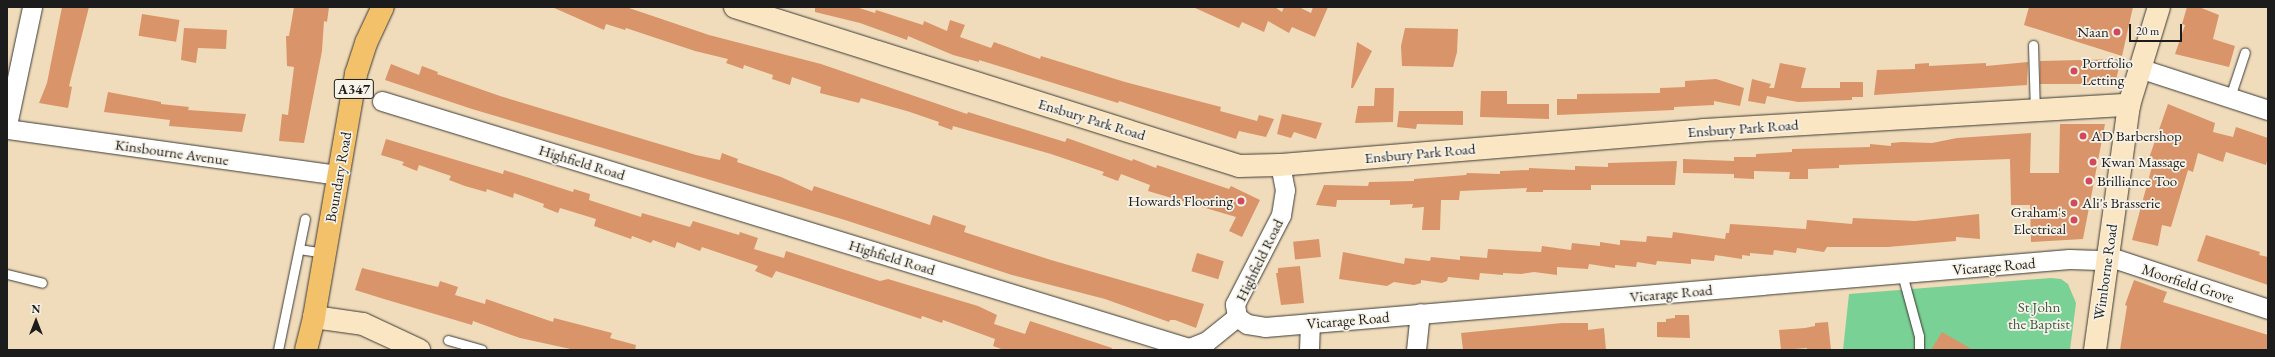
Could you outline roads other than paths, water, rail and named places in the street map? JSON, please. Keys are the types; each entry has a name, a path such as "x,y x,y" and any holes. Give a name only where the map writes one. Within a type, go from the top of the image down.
{"main road":[{"name":"Boundary Road","path":"306,350 314,317 337,175 356,74 366,43 382,7"}],"street":[{"path":"7,125 32,7"},
{"name":"Ensbury Park Road","path":"735,7 1239,166 1280,165 1703,130 2129,105"},
{"name":"Wimborne Road","path":"2095,350 2129,105 2142,69 2159,7"},
{"path":"2142,69 2268,110"},
{"name":"Highfield Road","path":"382,101 1189,348 1207,341 1237,317 1235,304 1281,215 1285,190 1280,165"},
{"name":"Kinsbourne Avenue","path":"7,129 337,175"},
{"name":"Vicarage Road","path":"1237,317 1247,324 1265,327 2069,259 2107,258"},
{"name":"Moorfield Grove","path":"2107,258 2268,309"},
{"path":"1416,350 1420,313"},
{"path":"314,317 363,324 419,350"},
{"path":"1309,350 1310,323"}],"lane":[{"path":"2033,45 2035,111"},
{"path":"2230,97 2245,52"},
{"path":"278,350 305,219"},
{"path":"299,249 324,253"},
{"path":"7,274 42,283"},
{"path":"1902,274 1919,336 1919,350"},
{"path":"448,340 482,350"}],"place":[{"name":"Naan","path":"2117,32"},
{"name":"Portfolio Letting","path":"2074,71"},
{"name":"AD Barbershop","path":"2083,136"},
{"name":"Kwan Massage","path":"2093,162"},
{"name":"Brilliance Too","path":"2089,181"},
{"name":"Howards Flooring","path":"1241,201"},
{"name":"Ali's Brasserie","path":"2074,203"},
{"name":"Graham's Electrical","path":"2074,220"}],"park label":[{"name":"St John the Baptist","path":"2039,314"}]}
